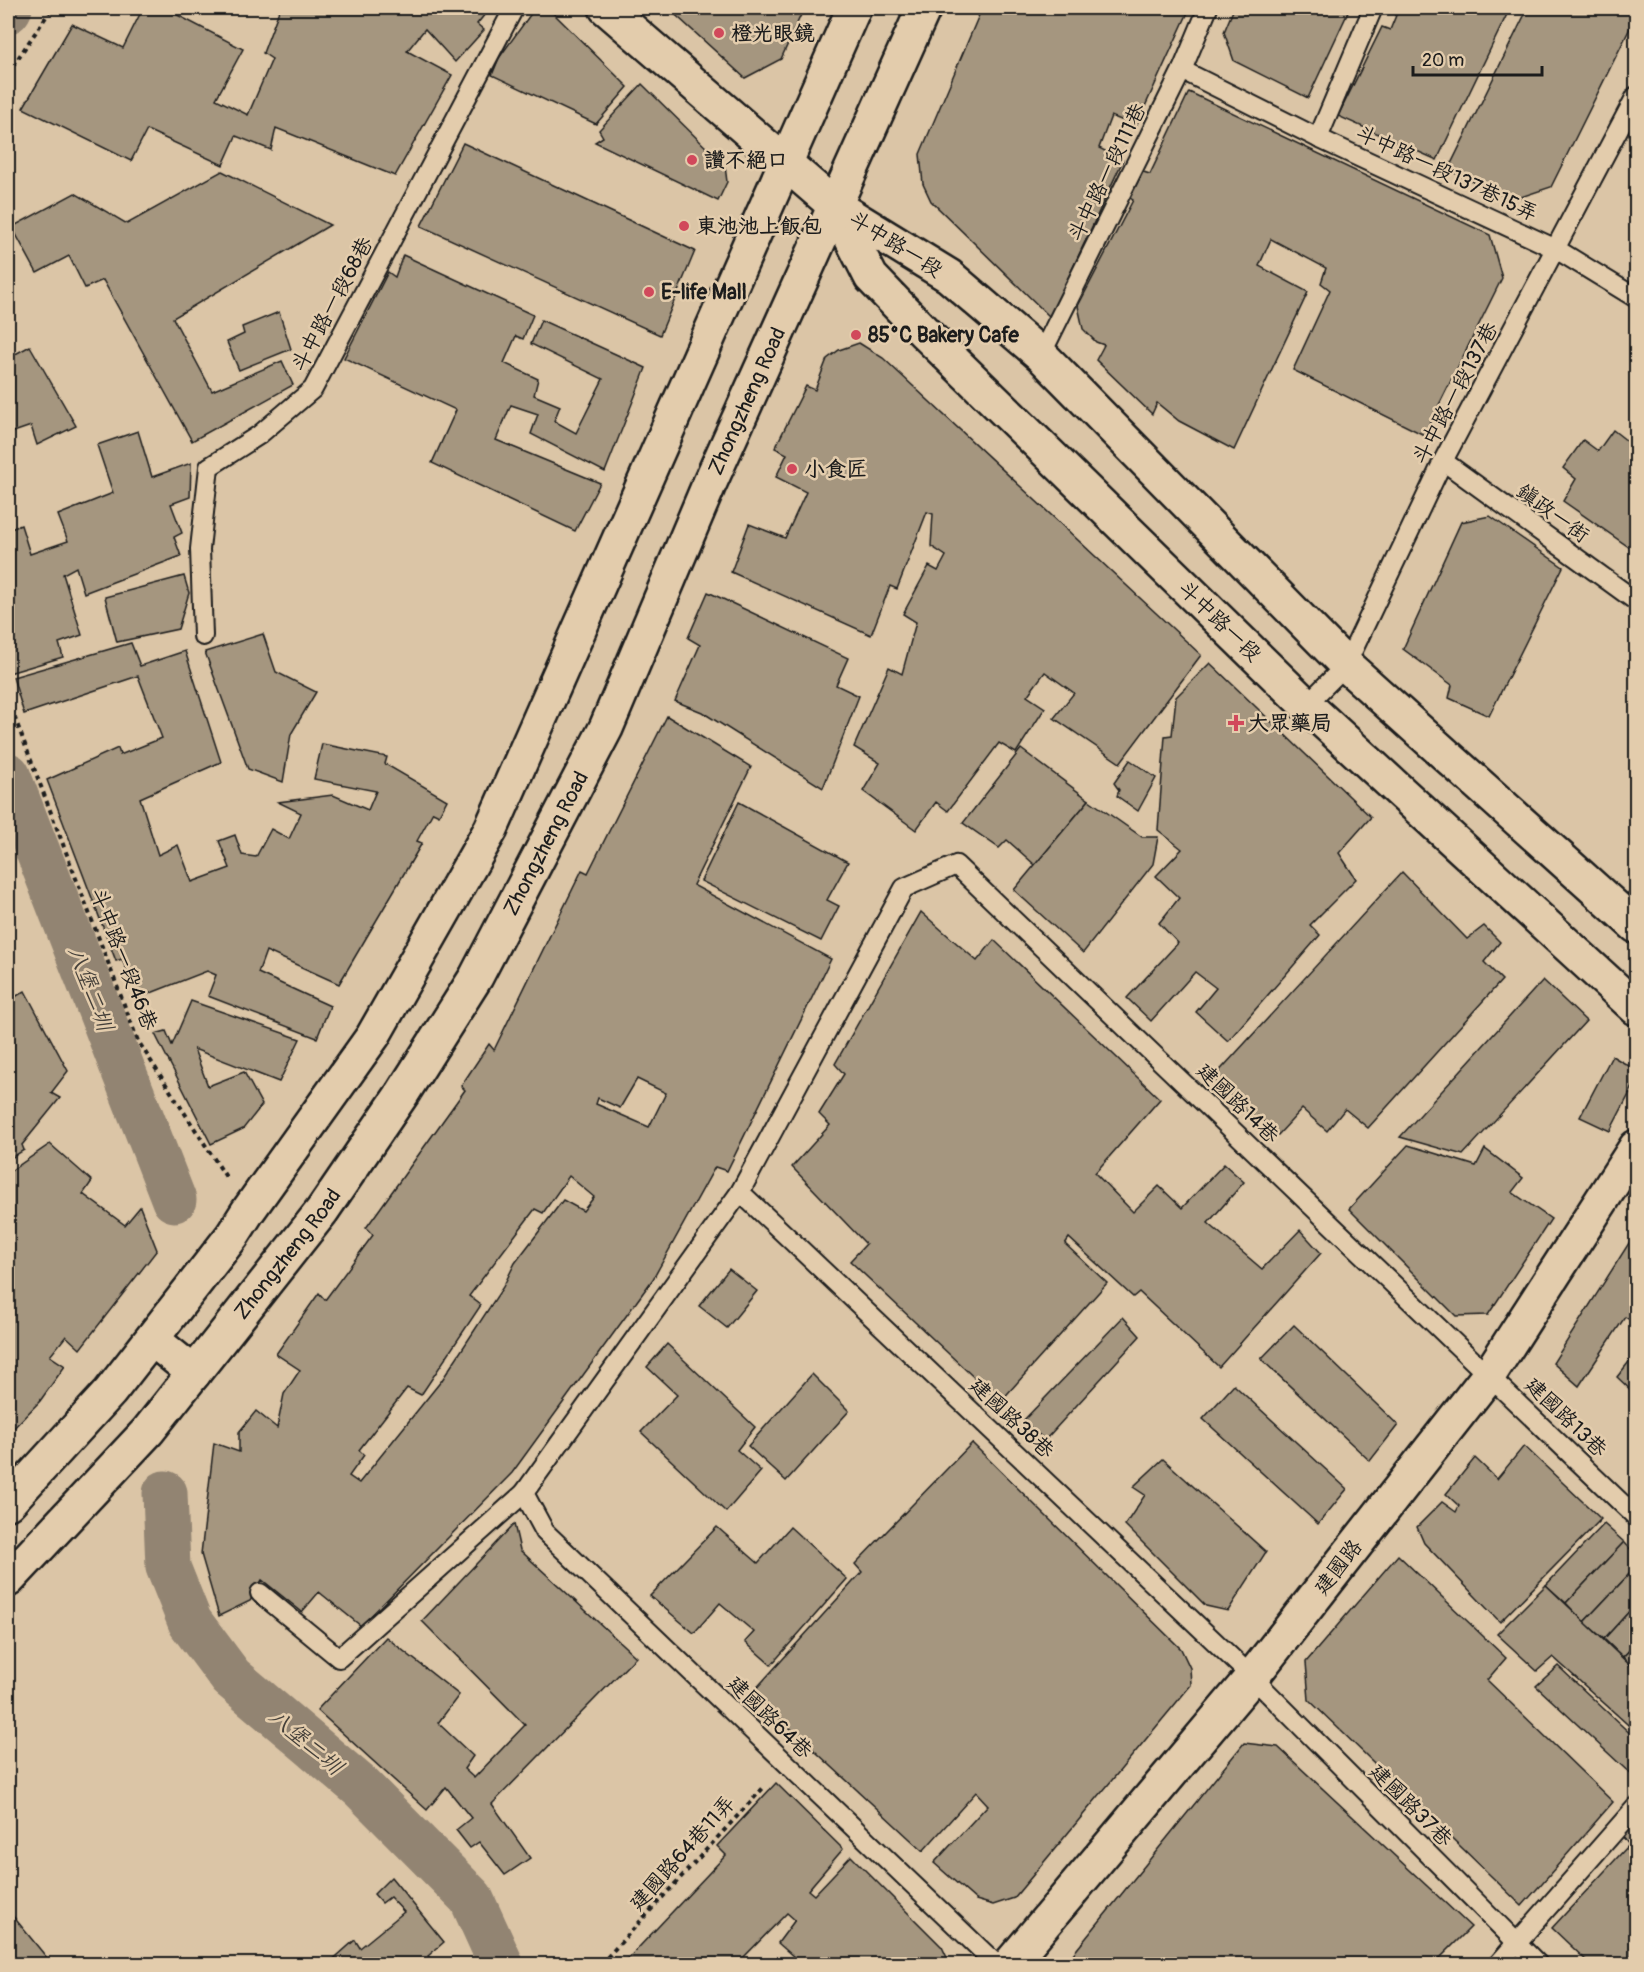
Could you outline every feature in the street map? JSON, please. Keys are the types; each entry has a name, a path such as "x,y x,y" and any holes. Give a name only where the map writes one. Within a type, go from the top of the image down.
{"street":[{"name":"斗中路一段","path":"606,8 835,206 949,276 1041,355 1346,665 1636,926"},
{"path":"8,1503 110,1392 232,1236 373,1036 491,829 854,8"},
{"name":"Zhongzheng Road","path":"8,1581 148,1431 322,1211 402,1094 476,977 606,728 708,486 924,8"},
{"name":"斗中路一段","path":"835,206 871,277 933,341 1306,705 1636,1008"},
{"name":"建國路","path":"1010,1965 1252,1677 1489,1375 1636,1146"},
{"path":"152,1339 194,1373"}],"lane":[{"name":"斗中路一段68巷","path":"203,636 200,549 209,467 259,435 313,388 514,8"},
{"name":"斗中路一段111巷","path":"1041,355 1182,70 1209,8"},
{"path":"1318,138 1373,8"},
{"name":"斗中路一段137巷15弄","path":"1182,70 1318,138 1556,249 1636,298"},
{"name":"斗中路一段137巷","path":"1306,705 1346,665 1443,461 1636,96"},
{"name":"鎮政一街","path":"1443,461 1636,601"},
{"name":"建國路14巷","path":"740,1192 904,888 956,864 1489,1375"},
{"path":"260,1593 339,1658 524,1493 740,1192"},
{"name":"建國路38巷","path":"740,1192 1252,1677"},
{"name":"建國路13巷","path":"1489,1375 1636,1517"},
{"name":"建國路64巷","path":"524,1493 545,1532 996,1965"},
{"name":"建國路37巷","path":"1252,1677 1538,1965"},
{"path":"1498,1965 1636,1807"}],"path":[{"path":"8,73 52,8"},
{"name":"斗中路一段46巷","path":"8,700 138,1041 248,1211"},
{"name":"建國路64巷11弄","path":"601,1965 786,1762"}],"building":[{"path":"143,8 164,8 243,49 216,99 248,115 272,59 263,53 280,8 490,8 477,24 484,30 455,62 425,29 407,51 452,75 395,176 276,128 271,150 236,136 223,165 147,130 131,161 23,108 72,24 123,48"},
{"path":"535,8 548,8 628,87 596,124 492,75 499,58"},
{"path":"668,8 804,8 781,59 745,78"},
{"path":"982,8 1190,8 1136,126 1111,116 1099,148 1123,160 1050,317 931,201 923,184 920,154"},
{"path":"1234,8 1350,8 1308,98 1234,61 1224,32"},
{"path":"1399,8 1510,8 1437,160 1338,116 1382,27 1390,30"},
{"path":"1528,8 1636,8 1636,16 1551,187 1512,200 1448,170"},
{"path":"642,84 725,166 727,182 718,201 595,142 603,137 599,130"},
{"path":"1189,92 1490,235 1502,278 1424,435 1293,370 1330,290 1321,283 1326,268 1271,239 1259,266 1308,292 1234,450 1179,421 1157,403 1152,414 1096,360 1104,345 1096,342 1083,329 1078,306 1133,200 1127,196 1140,171 1150,174"},
{"path":"463,143 695,251 660,335 421,226"},
{"path":"222,171 330,225 173,318 212,391 282,361 293,385 192,441 103,280 85,288 69,256 37,273 12,227 75,193 127,224"},
{"path":"403,255 533,315 523,339 516,336 504,363 538,379 534,395 560,406 554,421 576,433 603,379 531,344 541,320 646,368 605,472 531,434 538,414 511,405 496,440 600,483 575,531 432,463 456,410 344,358 388,272 395,277"},
{"path":"279,312 291,349 239,370 227,342 244,334 242,327"},
{"path":"859,343 883,358 1201,655 1120,763 1054,718 1074,693 1045,672 1027,696 1045,708 1016,753 999,743 948,811 936,802 916,830 863,791 880,763 854,747 889,667 902,674 916,622 903,614 929,566 938,571 946,556 931,546 933,514 927,512 897,589 890,586 871,635 731,572 749,524 785,538 806,492 776,477 787,454 775,448 806,386 815,390 827,359 839,350"},
{"path":"30,346 76,426 37,445 31,426 8,434 8,358"},
{"path":"1613,430 1636,448 1636,552 1563,501 1576,479 1563,468 1583,440 1598,451"},
{"path":"138,431 152,477 191,463 190,497 171,504 182,533 174,537 181,556 84,593 76,567 63,574 82,635 59,643 63,657 9,673 8,530 21,525 30,554 68,541 58,515 113,493 97,445"},
{"path":"1490,516 1563,567 1489,716 1449,698 1452,685 1403,649 1461,522"},
{"path":"184,576 189,593 178,629 117,642 105,597"},
{"path":"708,592 848,658 836,685 859,696 823,788 702,712 675,701 700,645 688,638"},
{"path":"263,634 276,672 316,692 291,734 283,782 248,769 205,652"},
{"path":"131,643 140,666 185,651 221,762 140,798 158,855 178,845 192,882 230,868 219,841 235,835 242,855 256,857 271,829 289,839 301,813 278,802 333,795 368,810 376,791 314,779 322,744 387,757 385,764 447,800 439,815 433,812 417,841 422,843 339,984 266,951 258,973 330,1006 317,1038 208,996 216,975 207,971 138,998 122,959 116,961 47,780 118,748 120,755 162,738 138,676 24,714 13,677"},
{"path":"1210,663 1371,817 1339,853 1356,879 1310,925 1320,935 1228,1041 1196,1012 1216,988 1195,972 1151,1021 1127,998 1178,943 1159,923 1179,898 1156,876 1182,849 1158,830 1165,736 1172,735 1176,697"},
{"path":"667,716 751,767 693,885 831,959 727,1171 715,1167 653,1279 512,1473 361,1626 319,1592 302,1612 262,1580 250,1601 219,1616 201,1554 214,1443 239,1452 239,1432 256,1411 277,1428 284,1394 300,1370 276,1354 319,1293 325,1300 373,1235 366,1228 465,1090 461,1086 489,1044 494,1050 582,870 588,873","holes":["637,1079 666,1093 649,1127 596,1104 598,1098 620,1108","569,1176 594,1197 583,1211 563,1200 515,1263 503,1287 442,1380 359,1483 349,1476 364,1455 359,1450 407,1388 421,1395 481,1305 469,1296 535,1209 543,1213"]},
{"path":"1021,749 1089,800 1035,865 1007,840 999,848 963,823"},
{"path":"1130,760 1156,778 1138,811 1117,796 1119,790 1114,783"},
{"path":"1089,800 1142,837 1158,837 1153,864 1083,953 1014,890"},
{"path":"739,802 848,862 827,900 839,906 821,941 701,881"},
{"path":"1402,872 1467,939 1484,926 1500,942 1484,962 1502,980 1368,1128 1345,1109 1327,1131 1302,1109 1278,1135 1258,1116 1254,1120 1213,1078"},
{"path":"921,912 977,961 994,940 1160,1099 1095,1173 1133,1212 1159,1186 1182,1208 1224,1164 1244,1182 1208,1223 1262,1269 1300,1230 1321,1253 1219,1367 1139,1292 1133,1297 1069,1238 1065,1244 1107,1283 1000,1402 850,1261 866,1244 792,1167 830,1125 819,1114 844,1074 835,1064"},
{"path":"1543,980 1586,1021 1463,1155 1400,1137"},
{"path":"25,991 68,1071 51,1093 60,1098 22,1145 24,1150 8,1160 8,1001"},
{"path":"191,1001 300,1039 279,1082 194,1049 208,1086 244,1072 262,1105 243,1129 211,1144 155,1034 166,1031 172,1045"},
{"path":"1612,1056 1636,1070 1636,1081 1610,1131 1580,1117"},
{"path":"50,1144 92,1181 83,1194 125,1225 140,1207 157,1250 80,1349 66,1336 50,1356 65,1366 40,1401 8,1434 8,1173"},
{"path":"1408,1145 1476,1166 1485,1149 1523,1178 1512,1192 1551,1219 1488,1315 1456,1316 1349,1209"},
{"path":"1636,1232 1636,1323 1625,1317 1579,1386 1553,1363"},
{"path":"729,1269 757,1291 727,1328 699,1306"},
{"path":"1123,1317 1140,1336 1045,1440 1023,1421"},
{"path":"1294,1325 1398,1425 1370,1461 1261,1359"},
{"path":"667,1344 755,1427 737,1450 761,1471 726,1512 641,1432 677,1395 647,1367"},
{"path":"1636,1353 1636,1395 1617,1377"},
{"path":"812,1374 849,1411 786,1481 748,1446"},
{"path":"1234,1385 1347,1489 1318,1524 1203,1419"},
{"path":"972,1443 1181,1649 1190,1668 1191,1685 1014,1898 993,1905 976,1900 934,1863 988,1805 976,1792 923,1851 752,1693 862,1572 855,1564"},
{"path":"1524,1446 1601,1519 1500,1622 1424,1543 1417,1527 1442,1502 1456,1512 1459,1506 1446,1494 1475,1458 1497,1479"},
{"path":"1163,1459 1266,1552 1228,1611 1206,1606 1125,1525 1145,1495 1133,1487"},
{"path":"514,1524 520,1550 636,1657 492,1804 530,1858 505,1875 479,1842 470,1848 456,1830 471,1818 446,1787 427,1810 317,1710 386,1637 459,1695 438,1723 473,1756 464,1769 474,1778 525,1725 422,1621"},
{"path":"1604,1524 1624,1542 1566,1603 1546,1585"},
{"path":"717,1527 758,1563 790,1527 847,1579 771,1665 745,1642 754,1632 720,1603 694,1633 650,1596"},
{"path":"1624,1542 1636,1555 1636,1567 1584,1622 1566,1603"},
{"path":"1398,1555 1506,1658 1487,1680 1613,1802 1522,1906 1309,1700 1306,1662"},
{"path":"1636,1567 1636,1604 1604,1639 1584,1622"},
{"path":"1546,1585 1636,1671 1636,1732 1553,1657 1537,1671 1497,1634"},
{"path":"1636,1604 1636,1643 1623,1657 1604,1639"},
{"path":"1636,1643 1636,1670 1623,1657"},
{"path":"1558,1666 1636,1739 1635,1778 1536,1686"},
{"path":"1244,1743 1278,1747 1471,1927 1437,1961 1441,1964 1070,1964 1069,1959"},
{"path":"776,1783 843,1849 808,1890 814,1895 851,1856 942,1947 950,1964 802,1964 778,1943 795,1920 787,1913 737,1964 623,1964 726,1855 717,1846"},
{"path":"1636,1822 1636,1964 1590,1964 1552,1928 1629,1845 1623,1837"},
{"path":"391,1877 444,1942 428,1956 436,1964 328,1964 355,1940 360,1948 404,1912 390,1897 382,1903 374,1894"},
{"path":"8,1910 52,1964 17,1964 8,1953"}],"waterway":[{"name":"八堡二圳","path":"8,775 174,1200"},
{"name":"八堡二圳","path":"165,1493 168,1567 190,1622 231,1677 361,1787 471,1898 501,1964"}],"place":[{"name":"橙光眼鏡","path":"719,33"},
{"name":"讚不絕口","path":"692,160"},
{"name":"東池池上飯包","path":"684,226"},
{"name":"E-life Mall","path":"649,292"},
{"name":"85°C Bakery Cafe","path":"856,335"},
{"name":"小食匠","path":"792,469"},
{"name":"大眾藥局","path":"1236,723"}]}
